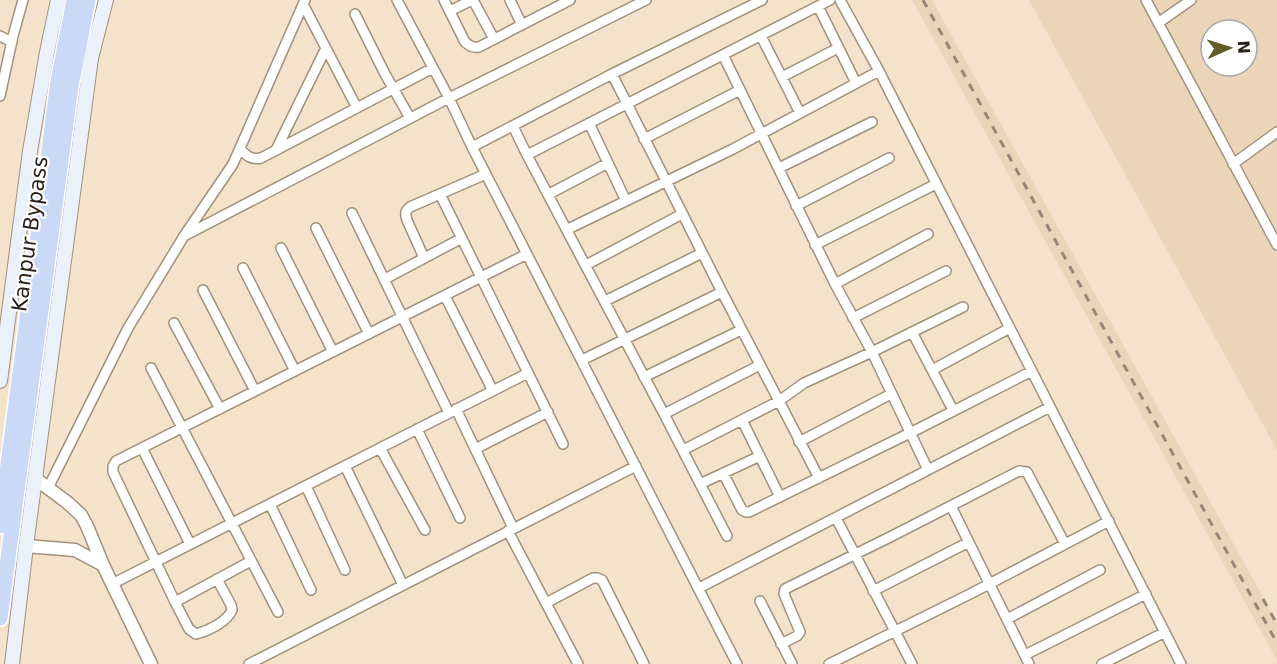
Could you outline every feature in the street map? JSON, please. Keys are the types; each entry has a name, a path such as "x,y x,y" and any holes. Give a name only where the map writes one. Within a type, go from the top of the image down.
{"highway":[{"name":"Kanpur Bypass","path":"0,526 58,81 74,0"},
{"name":"Kanpur Bypass","path":"0,618 71,86 88,0"}],"main road":[{"path":"0,381 4,323 30,151 58,0"},
{"path":"12,664 91,58 106,0"}],"street":[{"path":"398,0 737,664"},
{"path":"444,0 465,42 469,46 479,47 558,3 570,0"},
{"path":"450,11 473,0 494,39"},
{"path":"510,0 522,25"},
{"path":"184,236 449,98 646,0"},
{"path":"472,147 612,74 762,0"},
{"path":"527,155 830,0"},
{"path":"840,0 879,71 1181,664"},
{"path":"1146,0 1277,245"},
{"path":"1158,23 1191,0"},
{"path":"0,96 20,1"},
{"path":"48,488 128,328 184,236 233,164 304,2"},
{"path":"304,2 357,108"},
{"path":"818,6 856,83"},
{"path":"355,14 410,118"},
{"path":"0,36 12,42"},
{"path":"761,36 800,113"},
{"path":"276,150 326,48"},
{"path":"782,76 838,48"},
{"path":"723,56 815,245 872,352 928,470"},
{"path":"240,149 247,156 261,158 433,68"},
{"path":"568,229 707,162 879,71"},
{"path":"612,74 741,330 819,478"},
{"path":"644,139 740,90"},
{"path":"779,168 872,122"},
{"path":"589,123 626,201"},
{"path":"513,126 727,536"},
{"path":"1233,164 1277,132"},
{"path":"796,206 889,158"},
{"path":"549,194 608,163"},
{"path":"424,258 406,220 406,211 410,207 486,174"},
{"path":"815,245 936,184"},
{"path":"440,194 563,444"},
{"path":"352,213 403,317 475,449 511,530 578,664"},
{"path":"586,265 682,214"},
{"path":"316,228 369,333"},
{"path":"835,284 928,234"},
{"path":"385,279 462,238"},
{"path":"281,248 333,352"},
{"path":"605,301 702,253"},
{"path":"217,579 232,610 228,618 196,634 189,629 175,602 113,472 116,461 527,254"},
{"path":"243,268 295,371"},
{"path":"854,318 946,271"},
{"path":"203,290 255,391"},
{"path":"582,360 722,292"},
{"path":"445,296 493,391"},
{"path":"683,450 779,401 804,384 963,307"},
{"path":"174,323 220,409"},
{"path":"932,370 1010,328"},
{"path":"644,377 741,330"},
{"path":"912,332 952,410"},
{"path":"664,414 760,365"},
{"path":"151,368 278,612"},
{"path":"723,473 744,512 749,512 1032,371"},
{"path":"112,584 528,373"},
{"path":"799,442 891,394"},
{"path":"699,588 1050,407"},
{"path":"475,449 548,412"},
{"path":"742,420 780,497"},
{"path":"417,429 460,518"},
{"path":"142,448 190,544"},
{"path":"380,448 425,530"},
{"path":"700,484 760,456"},
{"path":"345,466 403,585"},
{"path":"249,664 636,466"},
{"path":"781,644 800,632 784,594 785,589 1019,471 1027,472 1065,544"},
{"path":"36,479 81,515 151,664"},
{"path":"306,486 345,570"},
{"path":"270,504 311,590"},
{"path":"951,506 1027,659 1146,594"},
{"path":"836,518 912,664"},
{"path":"829,664 1109,521"},
{"path":"873,591 969,542"},
{"path":"26,546 75,550 103,565"},
{"path":"175,602 251,561"},
{"path":"1007,619 1100,570"},
{"path":"546,603 593,578 602,580 644,664"},
{"path":"760,601 792,664"},
{"path":"1102,664 1165,632"}],"shaded area":[{"path":"912,0 932,0 1268,606 1277,623 1277,660"},
{"path":"1029,0 1277,0 1277,450"}],"railway":[{"path":"923,0 1277,643"},
{"path":"1263,599 1277,624"}]}
